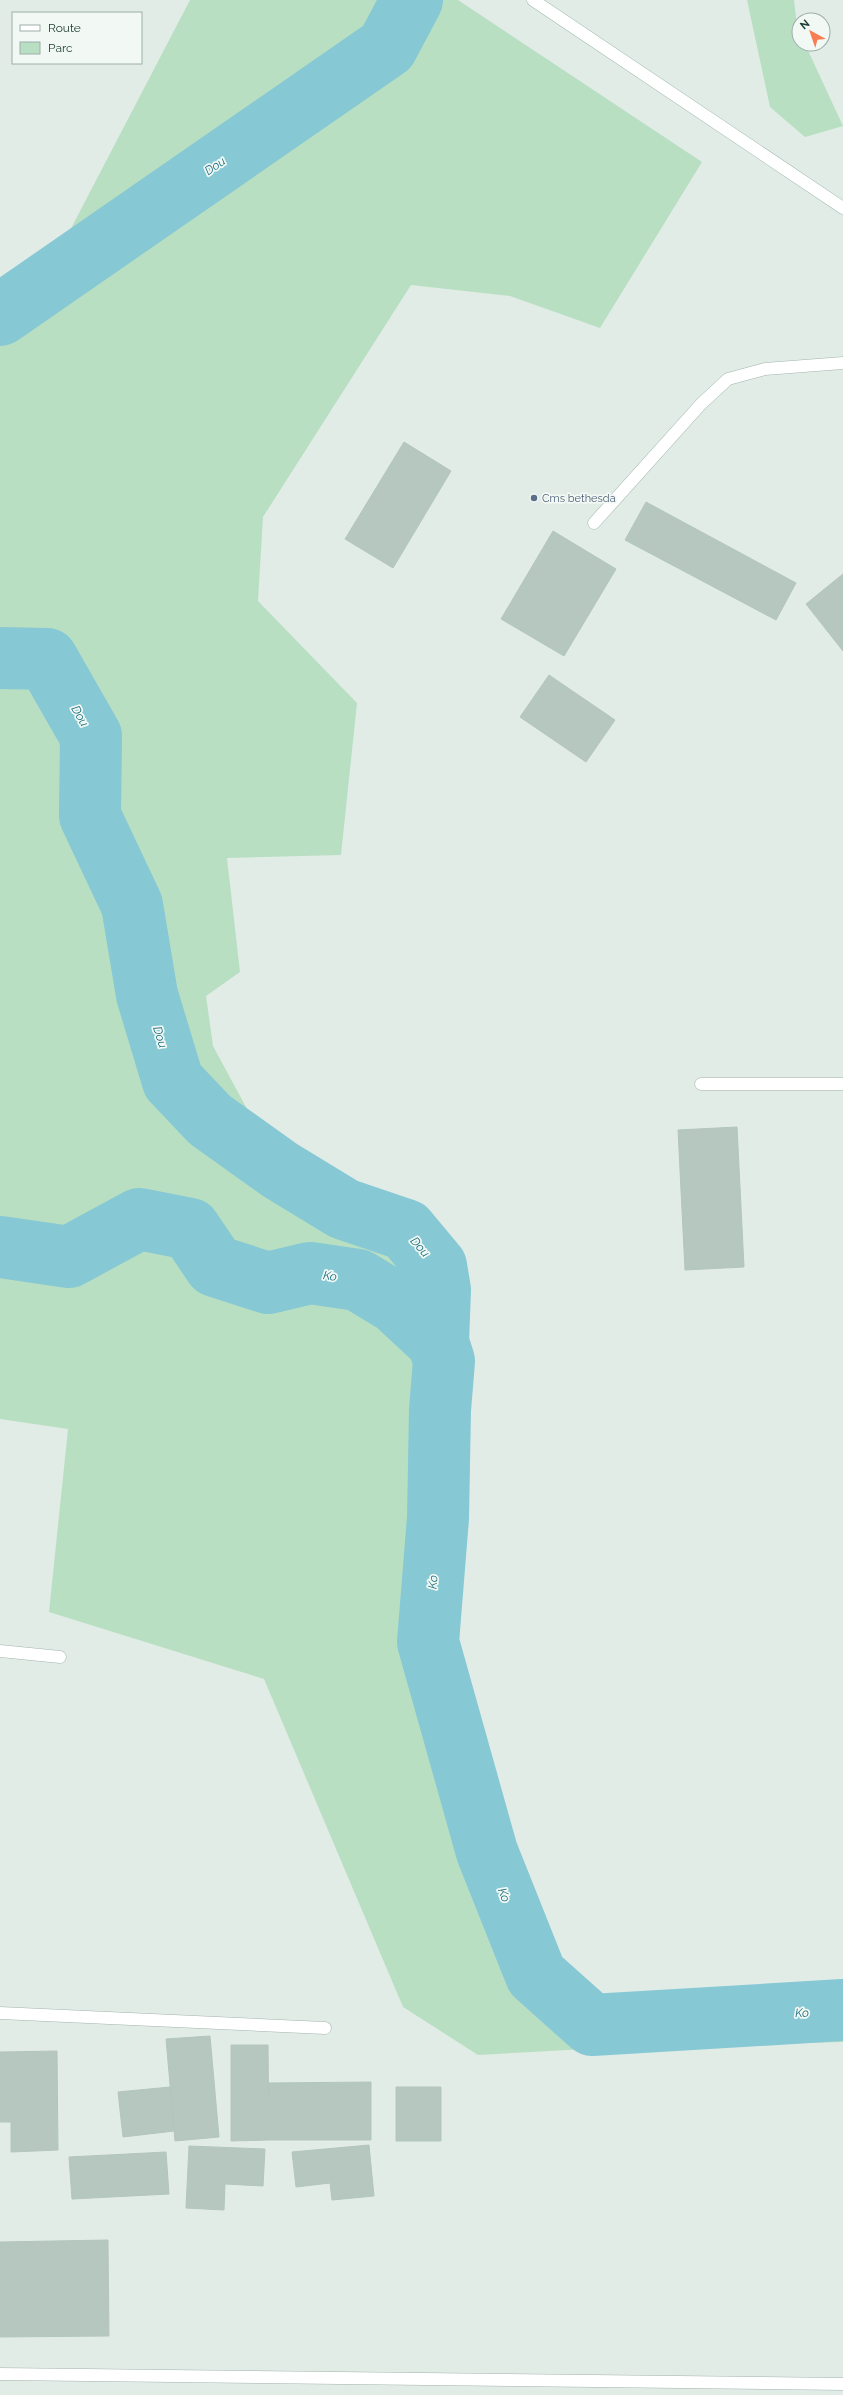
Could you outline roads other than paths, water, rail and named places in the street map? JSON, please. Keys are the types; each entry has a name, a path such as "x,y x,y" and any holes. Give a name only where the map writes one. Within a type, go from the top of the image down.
{"street":[{"path":"533,0 843,208"},
{"path":"594,523 701,404 728,379 765,369 843,363"},
{"path":"701,1084 843,1084"},
{"path":"0,1651 60,1657"},
{"path":"0,2013 325,2028"},
{"path":"0,2374 843,2384"}],"waterway":[{"name":"Dou","path":"0,315 387,47 412,0"},
{"name":"Dou","path":"0,658 47,659 91,736 90,816 132,905 147,995 173,1081 210,1120 280,1170 344,1209 406,1230 436,1266 440,1290 438,1342"},
{"name":"Ko","path":"0,1247 69,1257 139,1219 190,1229 215,1266 268,1283 310,1273 358,1280 396,1303 438,1342 444,1361 440,1410 438,1518 428,1642 487,1852 536,1975 592,2025 843,2010"}],"place":[{"name":"Cms bethesda","path":"534,498"}]}
